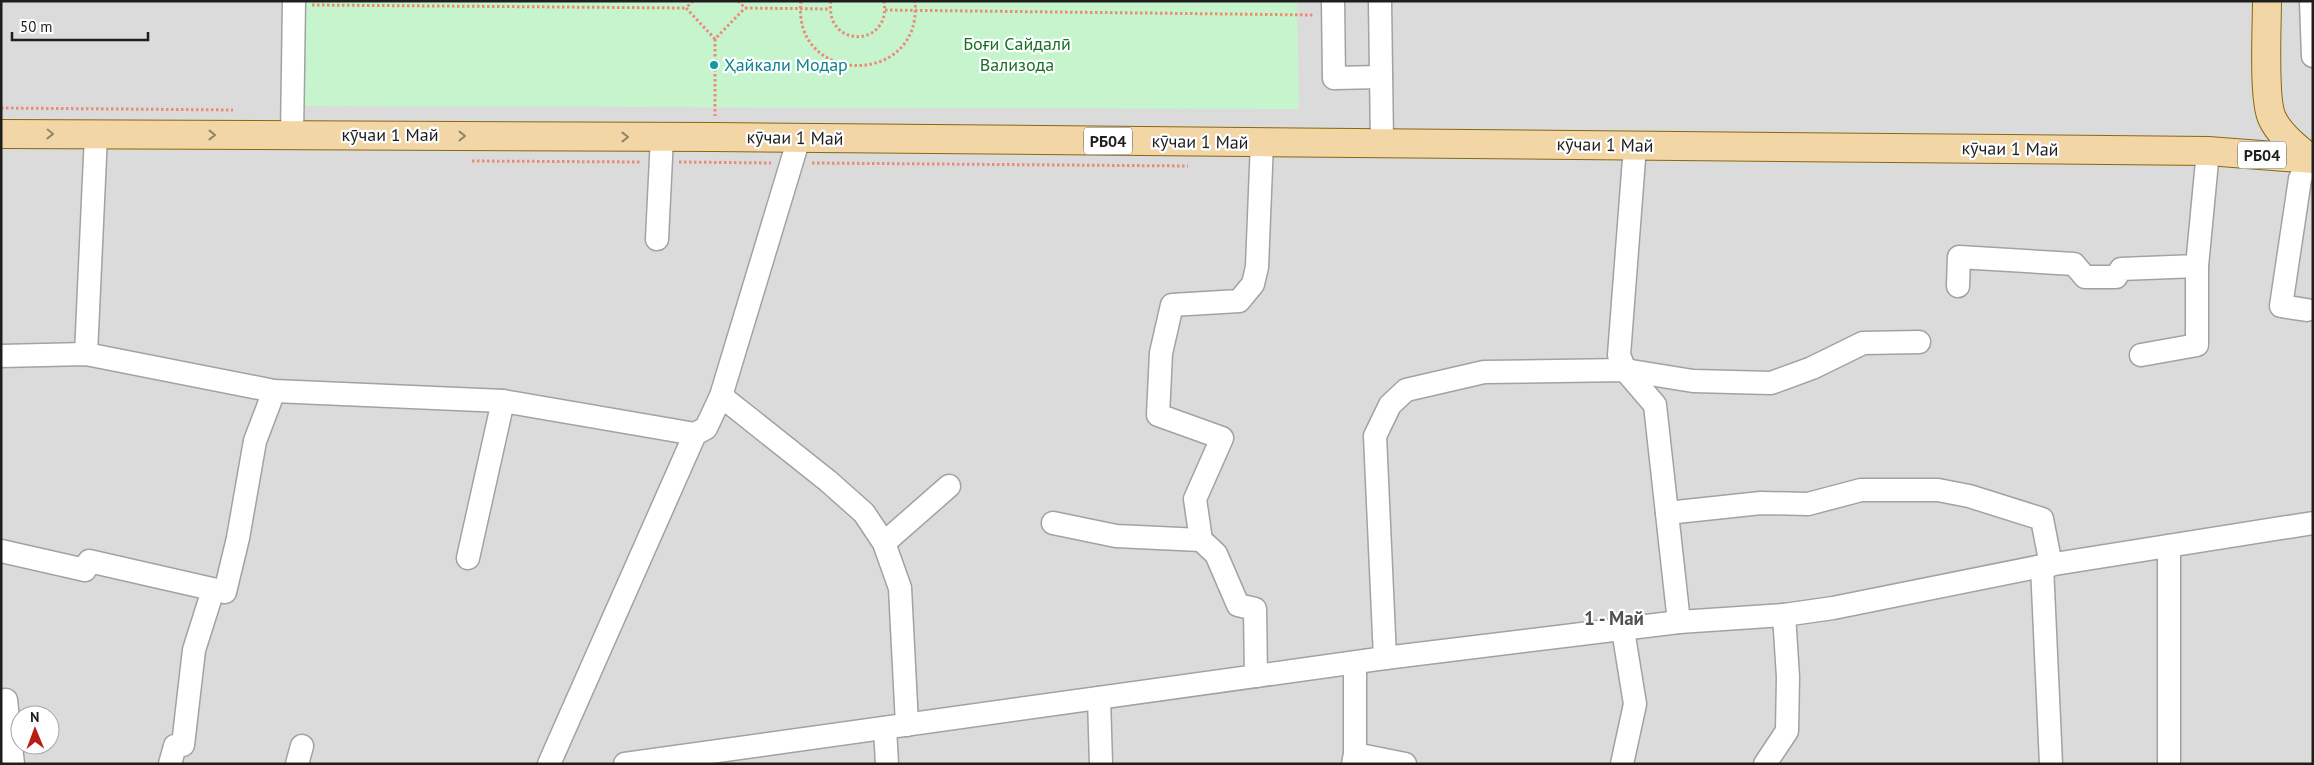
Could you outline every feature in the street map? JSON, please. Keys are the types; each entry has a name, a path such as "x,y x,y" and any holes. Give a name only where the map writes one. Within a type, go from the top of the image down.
{"main road":[{"path":"2267,1 2268,86 2272,118"},
{"name":"РБ04","path":"2211,151 2238,147 2252,140 2272,118 2288,140 2312,151"},
{"name":"кӯчаи 1 Май","path":"1,134 292,135 661,150 714,136 795,150 1262,142 2312,151"}],"street":[{"path":"1380,1 1382,143"},
{"path":"2311,1 2313,54"},
{"path":"292,135 294,3"},
{"path":"1333,8 1334,78 1381,77"},
{"path":"86,354 96,135"},
{"path":"1256,676 1255,609 1238,605 1216,554 1201,540 1195,499 1222,438 1158,415 1161,353 1172,305 1239,301 1253,284 1258,267 1262,142"},
{"path":"1635,146 1619,355 1625,370 1655,405 1679,622"},
{"path":"657,239 661,150"},
{"path":"549,764 695,434 706,428 720,396 795,150"},
{"path":"2141,355 2197,346 2197,266 2211,151"},
{"path":"2307,310 2281,306 2300,179 2312,151"},
{"path":"1958,286 1960,257 2074,264 2085,277 2116,278 2121,269 2197,266"},
{"path":"1385,658 1375,436 1390,405 1406,390 1484,372 1625,370 1692,381 1771,383 1812,368 1863,343 1919,342"},
{"path":"1,356 86,354 274,392 503,401 695,434"},
{"path":"1,551 86,570 89,561 225,592 238,538 255,441 274,392"},
{"path":"720,396 828,481 864,513 884,543 900,588 907,725"},
{"path":"468,558 503,401"},
{"path":"884,543 949,486"},
{"path":"1667,513 1761,503 1808,504 1861,490 1938,490 1969,496 2042,519 2047,565 2051,764"},
{"path":"1053,523 1116,536 1201,540"},
{"path":"624,764 709,758 884,728 1385,658 1679,622 1784,614 1833,608 2047,565 2313,523"},
{"path":"2169,546 2169,764"},
{"path":"170,764 175,746 183,745 194,650 213,590"},
{"path":"1764,764 1787,731 1788,677 1784,614"},
{"path":"1622,764 1635,704 1623,630"},
{"path":"1355,663 1354,759 1405,764"},
{"path":"1099,698 1100,764"},
{"path":"6,700 13,764"},
{"path":"884,728 888,764"}],"path":[{"path":"294,3 686,8 693,1"},
{"path":"738,1 745,8 830,9"},
{"path":"801,1 800,9 805,34 821,54 832,61 857,67 882,62 903,46 910,35 916,10 915,1"},
{"path":"831,1 831,18 841,32 857,37 866,36 880,26 885,10 884,1"},
{"path":"686,8 714,39 714,136"},
{"path":"714,39 745,8"},
{"path":"885,10 1333,8"},
{"path":"463,160 661,150 795,150 1191,166"}],"shaded area":[{"path":"1,1 2313,1 2313,764 1,764"}],"green space":[{"name":"Боғи Сайдалӣ Вализода","path":"304,1 1297,1 1299,109 305,106"}],"place":[{"name":"Ҳайкали Модар","path":"714,65"}],"district":[{"name":"1 - Май","path":"1614,618"}]}
